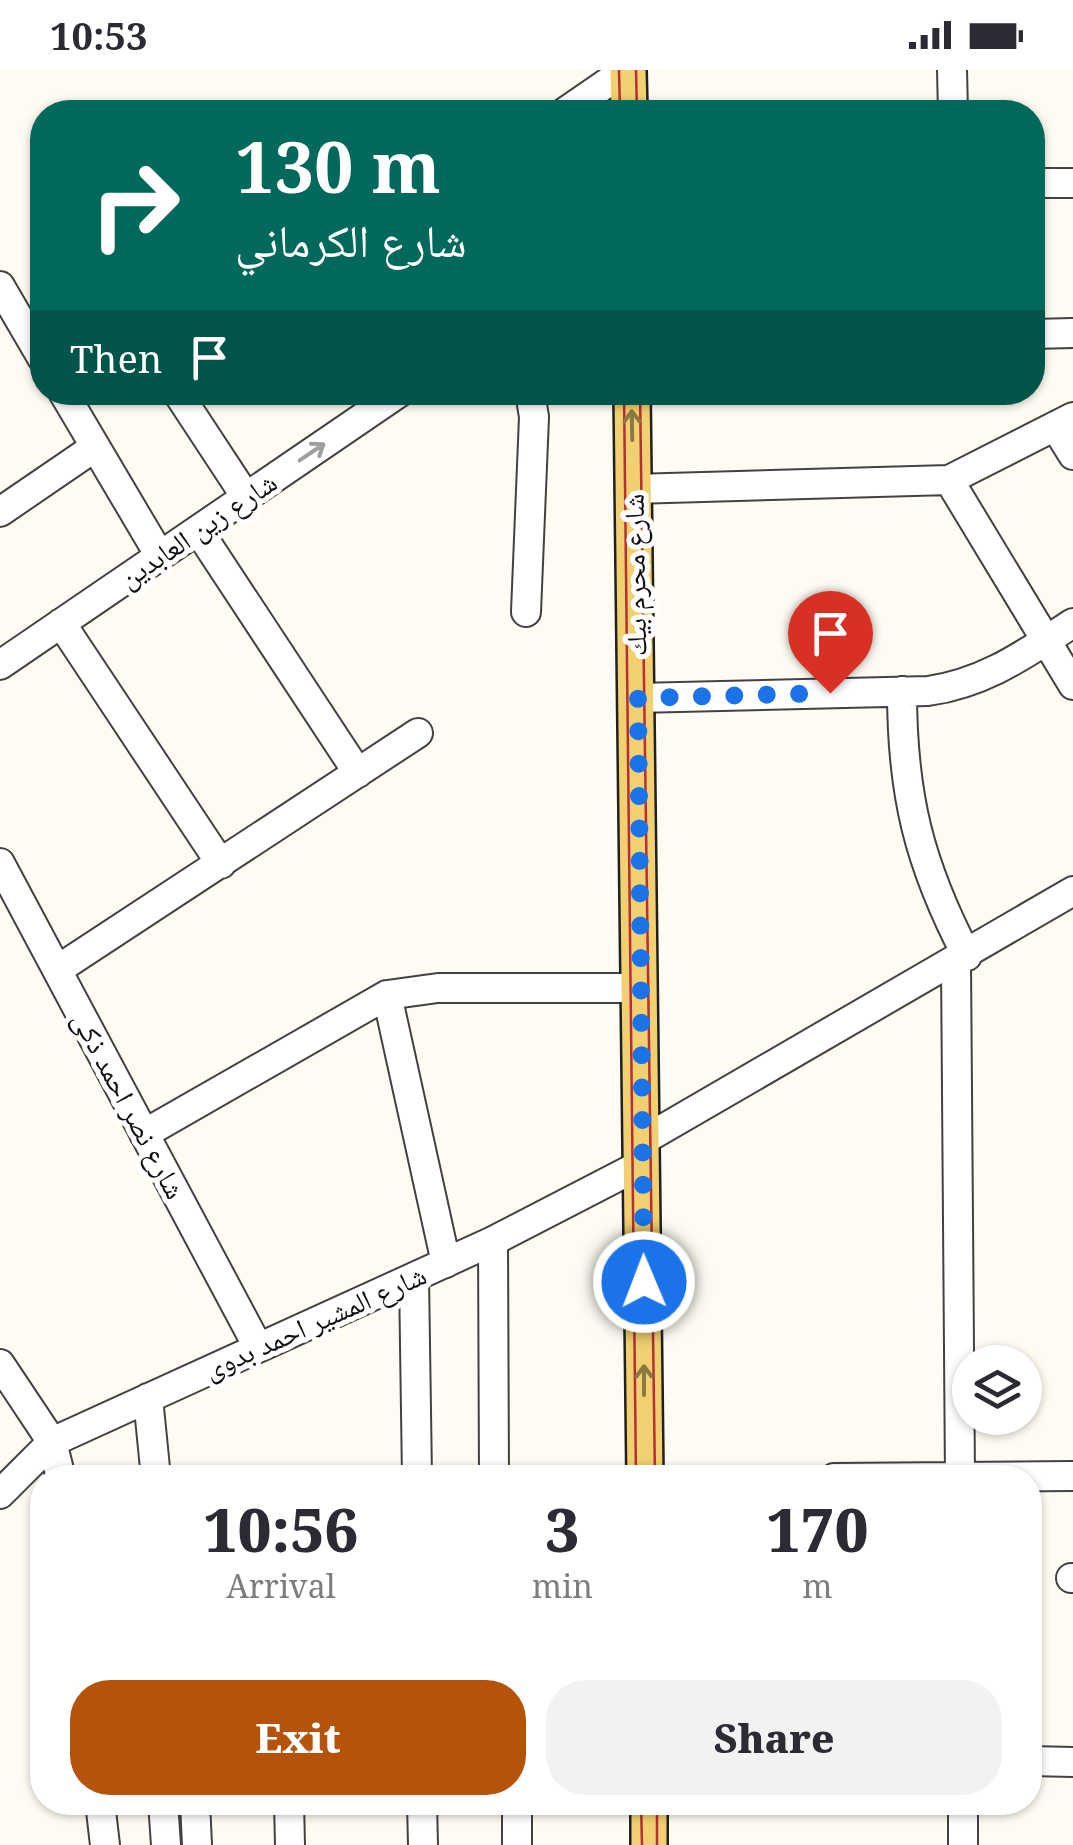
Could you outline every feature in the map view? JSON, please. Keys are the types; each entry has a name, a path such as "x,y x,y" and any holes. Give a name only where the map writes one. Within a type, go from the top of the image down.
{"main road":[{"path":"627,70 628,100"},
{"name":"شارع محرم بيك","path":"632,405 645,1465"},
{"path":"649,1815 649,1845"}],"street":[{"path":"583,100 627,70"},
{"path":"952,70 953,100"},
{"path":"1045,183 1073,183"},
{"path":"0,286 27,335"},
{"path":"1045,334 1073,333"},
{"path":"70,405 160,556"},
{"path":"186,405 246,497"},
{"name":"شارع زين العابدين","path":"0,664 380,405"},
{"path":"526,612 532,405"},
{"path":"633,489 948,480 1064,421 1073,455"},
{"path":"0,512 95,448"},
{"path":"948,480 1073,684"},
{"path":"198,530 358,773"},
{"path":"61,623 221,864"},
{"path":"638,698 902,692 961,686 988,676 1073,623"},
{"path":"902,692 902,761 913,829 962,960 960,1465"},
{"path":"57,970 418,733"},
{"name":"شارع نصر احمد ذكى","path":"0,863 258,1347"},
{"name":"شارع المشير احمد بدوى","path":"0,1494 52,1442 493,1241 1073,892"},
{"path":"144,1134 387,995 438,988 642,988"},
{"path":"387,995 446,1263"},
{"path":"493,1241 494,1465"},
{"path":"414,1277 417,1465"},
{"path":"0,1364 52,1442 58,1465"},
{"path":"148,1398 155,1465"},
{"path":"1042,1476 1073,1476"},
{"path":"1042,1761 1073,1762"},
{"path":"102,1815 105,1845"},
{"path":"165,1815 166,1845"},
{"path":"195,1815 197,1845"},
{"path":"289,1815 290,1845"},
{"path":"422,1815 423,1845"},
{"path":"517,1815 517,1845"},
{"path":"963,1815 963,1845"}],"tram line":[{"path":"619,70 620,100"},
{"path":"636,70 637,100"},
{"path":"624,405 636,1465"},
{"path":"640,405 655,1465"},
{"path":"641,1815 642,1845"},
{"path":"657,1815 657,1845"}],"route":[{"path":"644,1282 638,698 830,693"}]}
